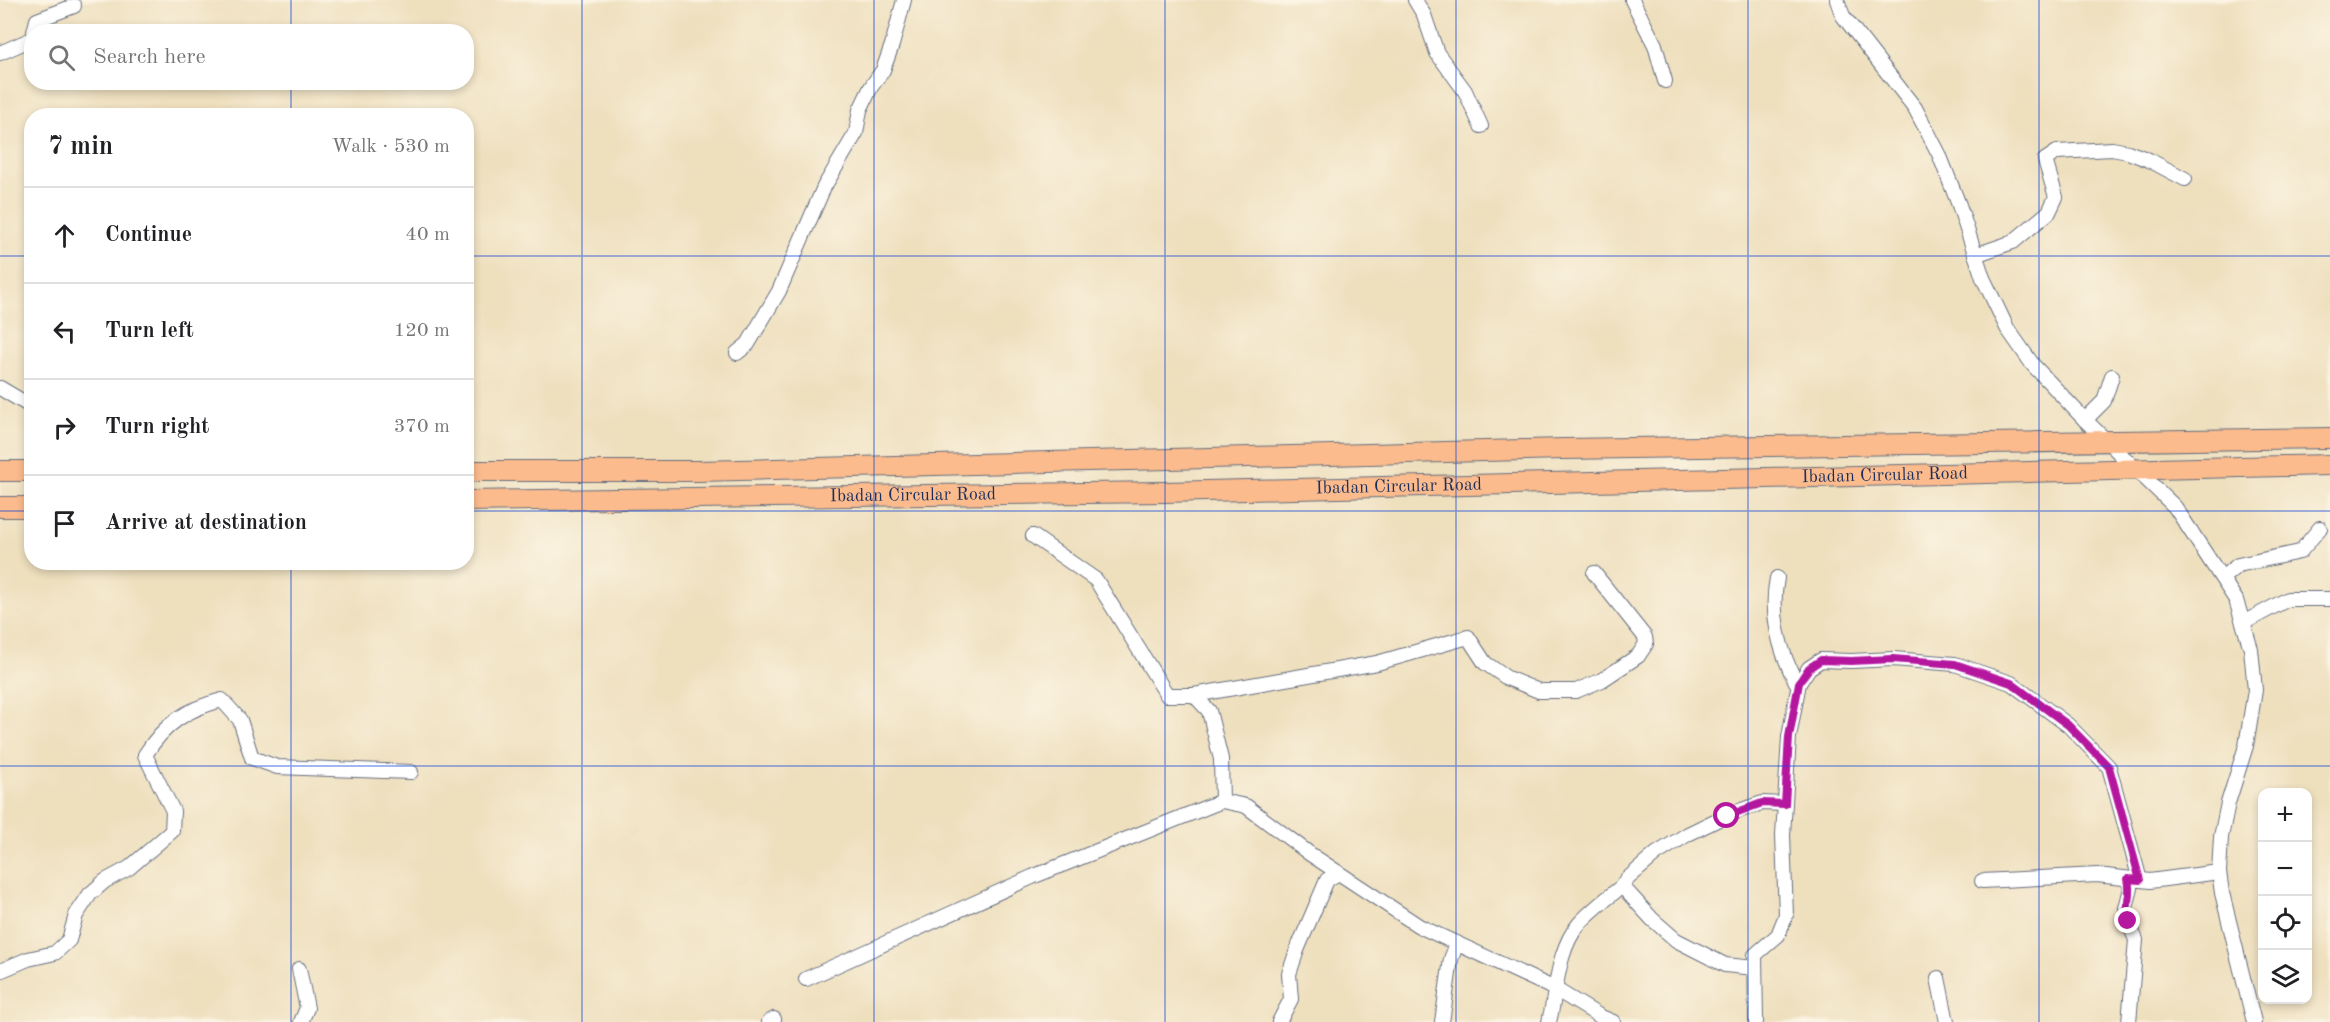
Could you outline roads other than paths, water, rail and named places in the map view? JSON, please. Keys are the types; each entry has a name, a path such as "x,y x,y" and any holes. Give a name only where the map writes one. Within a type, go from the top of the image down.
{"highway":[{"name":"Ibadan Circular Road","path":"474,471 698,471 1563,449 2330,438"},
{"name":"Ibadan Circular Road","path":"474,501 1164,492 2330,465"},
{"path":"0,471 24,471"},
{"path":"0,507 24,507"}],"street":[{"path":"737,353 748,344 779,291 824,187 856,133 860,110 883,70 904,0"},
{"path":"1415,0 1424,15 1437,53 1465,91 1481,126"},
{"path":"1632,0 1655,45 1665,81"},
{"path":"1837,0 1843,16 1915,108 1939,154 1983,278 2007,328 2033,365 2085,420 2175,507 2236,600 2251,649 2255,690 2246,746 2228,803 2221,837 2219,872 2254,1022"},
{"path":"36,24 37,20 74,6"},
{"path":"0,53 24,42"},
{"path":"1975,255 2013,242 2049,212 2056,197 2045,160 2057,152 2112,149 2128,152 2185,179"},
{"path":"2085,420 2104,400 2112,376"},
{"path":"0,388 24,402"},
{"path":"2222,578 2238,565 2301,552 2320,528"},
{"path":"1033,536 1096,580 1167,695 1194,694 1377,663 1468,637 1485,663 1507,678 1539,691 1576,691 1602,680 1638,656 1646,644 1645,637 1594,573"},
{"path":"1777,578 1773,600 1782,652 1796,682 1799,683"},
{"path":"2243,623 2288,599 2330,599"},
{"path":"1756,1022 1755,955 1778,935 1786,915 1783,835 1789,737 1799,683 1809,668 1821,660 1893,659 1955,664 2011,683 2068,725 2109,767 2134,880 2126,908 2128,921 2136,940 2129,1022"},
{"path":"1194,694 1209,711 1221,759 1222,801"},
{"path":"0,971 28,959 55,952 69,940 76,915 90,894 105,881 129,868 172,831 173,811 145,754 157,735 195,707 222,700 240,720 252,758 277,767 411,772"},
{"path":"806,979 1032,877 1222,801 1246,806 1338,873 1419,926 1555,989 1613,1022"},
{"path":"1549,1022 1555,989 1569,938 1580,923 1626,880 1656,854 1688,834 1762,803 1785,804"},
{"path":"1982,881 2097,875 2150,881 2219,872"},
{"path":"1280,1022 1291,999 1289,974 1298,950 1327,880 1338,873"},
{"path":"1622,886 1652,919 1676,940 1725,965 1755,969"},
{"path":"1442,1022 1451,959 1457,943"},
{"path":"299,969 307,1008 301,1022"},
{"path":"1938,978 1947,1022"}]}
